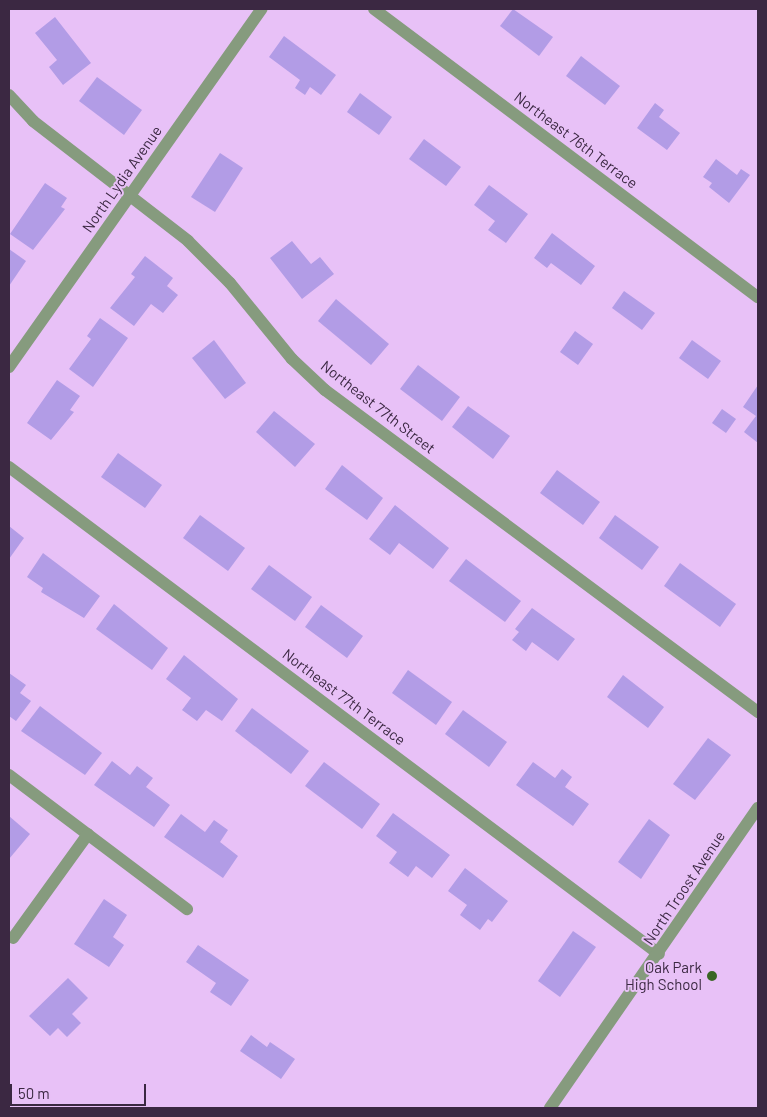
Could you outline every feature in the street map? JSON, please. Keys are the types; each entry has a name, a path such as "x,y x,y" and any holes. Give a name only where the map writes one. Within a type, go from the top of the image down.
{"street":[{"name":"North Lydia Avenue","path":"9,367 262,9"},
{"name":"Northeast 76th Terrace","path":"374,9 758,297"},
{"name":"Northeast 77th Street","path":"9,95 33,121 131,194 188,241 230,283 292,359 325,390 758,712"},
{"name":"Northeast 77th Terrace","path":"9,467 659,954"},
{"path":"9,775 187,909"},
{"name":"North Troost Avenue","path":"550,1108 659,954 758,808"},
{"path":"13,938 88,834"}],"building":[{"path":"513,9 553,37 539,56 500,26"},
{"path":"55,17 91,63 63,85 49,67 57,60 35,33"},
{"path":"284,36 336,75 321,95 310,87 305,95 295,88 300,80 269,57"},
{"path":"581,56 620,86 605,105 566,76"},
{"path":"97,77 142,110 124,135 79,101"},
{"path":"360,93 392,117 379,135 347,112"},
{"path":"655,103 664,110 659,117 680,133 667,150 637,128"},
{"path":"424,139 461,167 446,186 409,159"},
{"path":"220,153 243,168 215,212 191,197"},
{"path":"716,159 737,175 741,169 750,175 729,203 709,187 712,183 703,177"},
{"path":"45,183 67,198 61,207 65,209 33,250 10,234"},
{"path":"489,185 528,214 506,243 488,230 495,221 474,205"},
{"path":"552,233 595,266 581,285 551,263 547,268 534,258"},
{"path":"292,241 311,264 320,257 334,274 302,299 270,258"},
{"path":"9,249 26,261 9,286"},
{"path":"145,256 173,278 167,286 178,295 163,313 151,304 134,326 110,308 135,277 131,274"},
{"path":"624,291 655,313 642,330 612,308"},
{"path":"336,299 389,344 371,365 318,321"},
{"path":"100,318 128,338 93,387 69,369 91,339 87,336"},
{"path":"575,331 593,344 578,365 560,352"},
{"path":"214,340 246,383 225,399 192,358"},
{"path":"692,340 721,361 708,379 679,358"},
{"path":"418,365 460,397 442,421 400,389"},
{"path":"57,380 80,396 70,410 74,412 51,440 27,423"},
{"path":"758,385 758,443 744,432 756,416 743,407"},
{"path":"468,406 510,436 493,459 452,427"},
{"path":"722,409 736,419 726,433 712,423"},
{"path":"274,411 315,444 295,467 256,432"},
{"path":"118,453 162,485 145,508 101,477"},
{"path":"342,465 383,498 367,520 325,489"},
{"path":"557,470 600,502 583,525 540,493"},
{"path":"395,505 449,548 433,569 399,543 390,555 369,539"},
{"path":"200,515 245,548 228,571 183,538"},
{"path":"615,515 659,547 642,570 599,538"},
{"path":"9,526 24,538 9,559"},
{"path":"43,553 100,596 84,618 41,592 43,588 27,577"},
{"path":"466,559 521,601 505,622 449,581"},
{"path":"680,563 736,604 720,627 664,586"},
{"path":"269,565 312,597 295,621 251,589"},
{"path":"114,604 168,648 152,670 96,629"},
{"path":"321,605 363,636 347,658 305,627"},
{"path":"532,608 575,639 558,661 532,642 526,651 512,640 519,632 515,629"},
{"path":"184,655 238,699 222,721 206,710 197,721 182,710 191,698 166,679"},
{"path":"408,670 452,702 436,725 392,693"},
{"path":"9,673 26,685 20,693 31,701 16,721 9,716"},
{"path":"623,675 664,707 648,728 607,697"},
{"path":"40,706 102,753 85,775 21,731"},
{"path":"252,708 309,751 291,774 235,731"},
{"path":"463,710 507,742 489,767 445,734"},
{"path":"708,738 731,755 695,800 673,784"},
{"path":"112,761 130,775 137,766 153,778 146,787 170,805 154,827 94,785"},
{"path":"324,762 380,804 362,829 305,786"},
{"path":"533,762 555,778 562,769 572,777 565,787 589,804 573,826 516,785"},
{"path":"393,813 450,855 432,878 416,866 408,877 389,863 397,852 376,836"},
{"path":"181,814 205,832 214,820 228,830 220,842 238,856 223,878 164,837"},
{"path":"9,816 30,834 9,859"},
{"path":"649,819 670,835 641,879 618,862"},
{"path":"465,868 508,901 492,922 488,919 480,930 460,915 467,905 448,891"},
{"path":"104,899 127,915 113,937 124,945 109,967 74,944"},
{"path":"573,931 596,947 560,997 538,981"},
{"path":"198,945 249,980 231,1006 210,992 216,983 186,962"},
{"path":"68,978 88,998 72,1014 81,1023 67,1037 58,1028 50,1036 29,1016"},
{"path":"251,1035 267,1047 270,1042 295,1059 281,1079 240,1051"}],"place":[{"name":"Oak Park High School","path":"712,976"}]}
